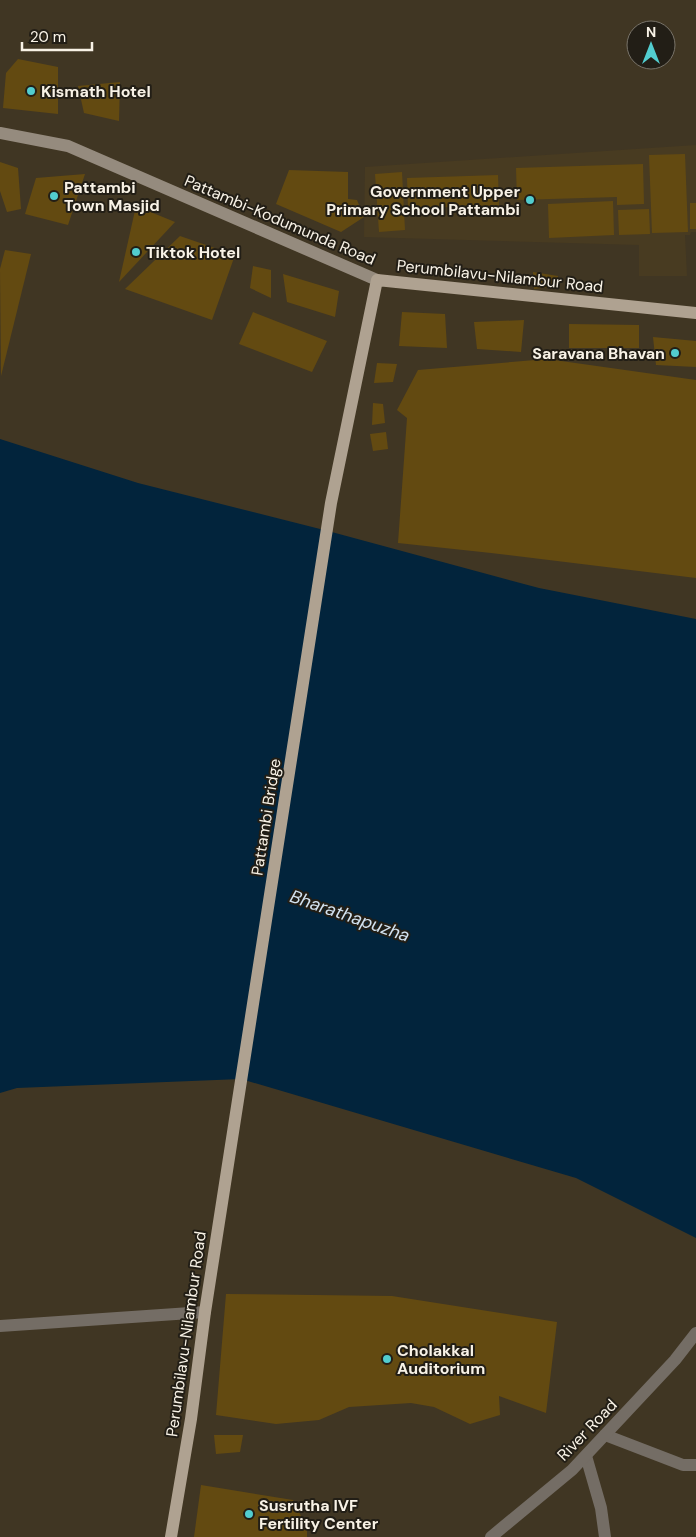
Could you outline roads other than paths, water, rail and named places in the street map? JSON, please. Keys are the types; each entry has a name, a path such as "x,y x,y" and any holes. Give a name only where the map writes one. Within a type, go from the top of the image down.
{"main road":[{"name":"Pattambi-Kodumunda Road","path":"0,132 68,146 377,280"},
{"name":"Perumbilavu-Nilambur Road","path":"331,503 377,280 696,313"},
{"name":"Pattambi Bridge","path":"233,1136 331,503"},
{"name":"Perumbilavu-Nilambur Road","path":"171,1537 191,1419 205,1312 233,1136"}],"street":[{"path":"0,1326 205,1312"},
{"name":"River Road","path":"492,1537 572,1470 675,1360 696,1334"},
{"path":"605,1435 683,1465 696,1465"},
{"path":"586,1456 602,1508 605,1537"}],"water":[{"name":"Bharathapuzha","path":"0,439 138,483 328,531 539,588 696,619 696,1238 576,1178 241,1079 17,1088 0,1093"}],"place":[{"name":"Kismath Hotel","path":"31,91"},
{"name":"Pattambi Town Masjid","path":"54,196"},
{"name":"Government Upper Primary School Pattambi","path":"530,200"},
{"name":"Tiktok Hotel","path":"136,252"},
{"name":"Saravana Bhavan","path":"675,353"},
{"name":"Cholakkal Auditorium","path":"387,1359"},
{"name":"Susrutha IVF Fertility Center","path":"249,1514"}]}
